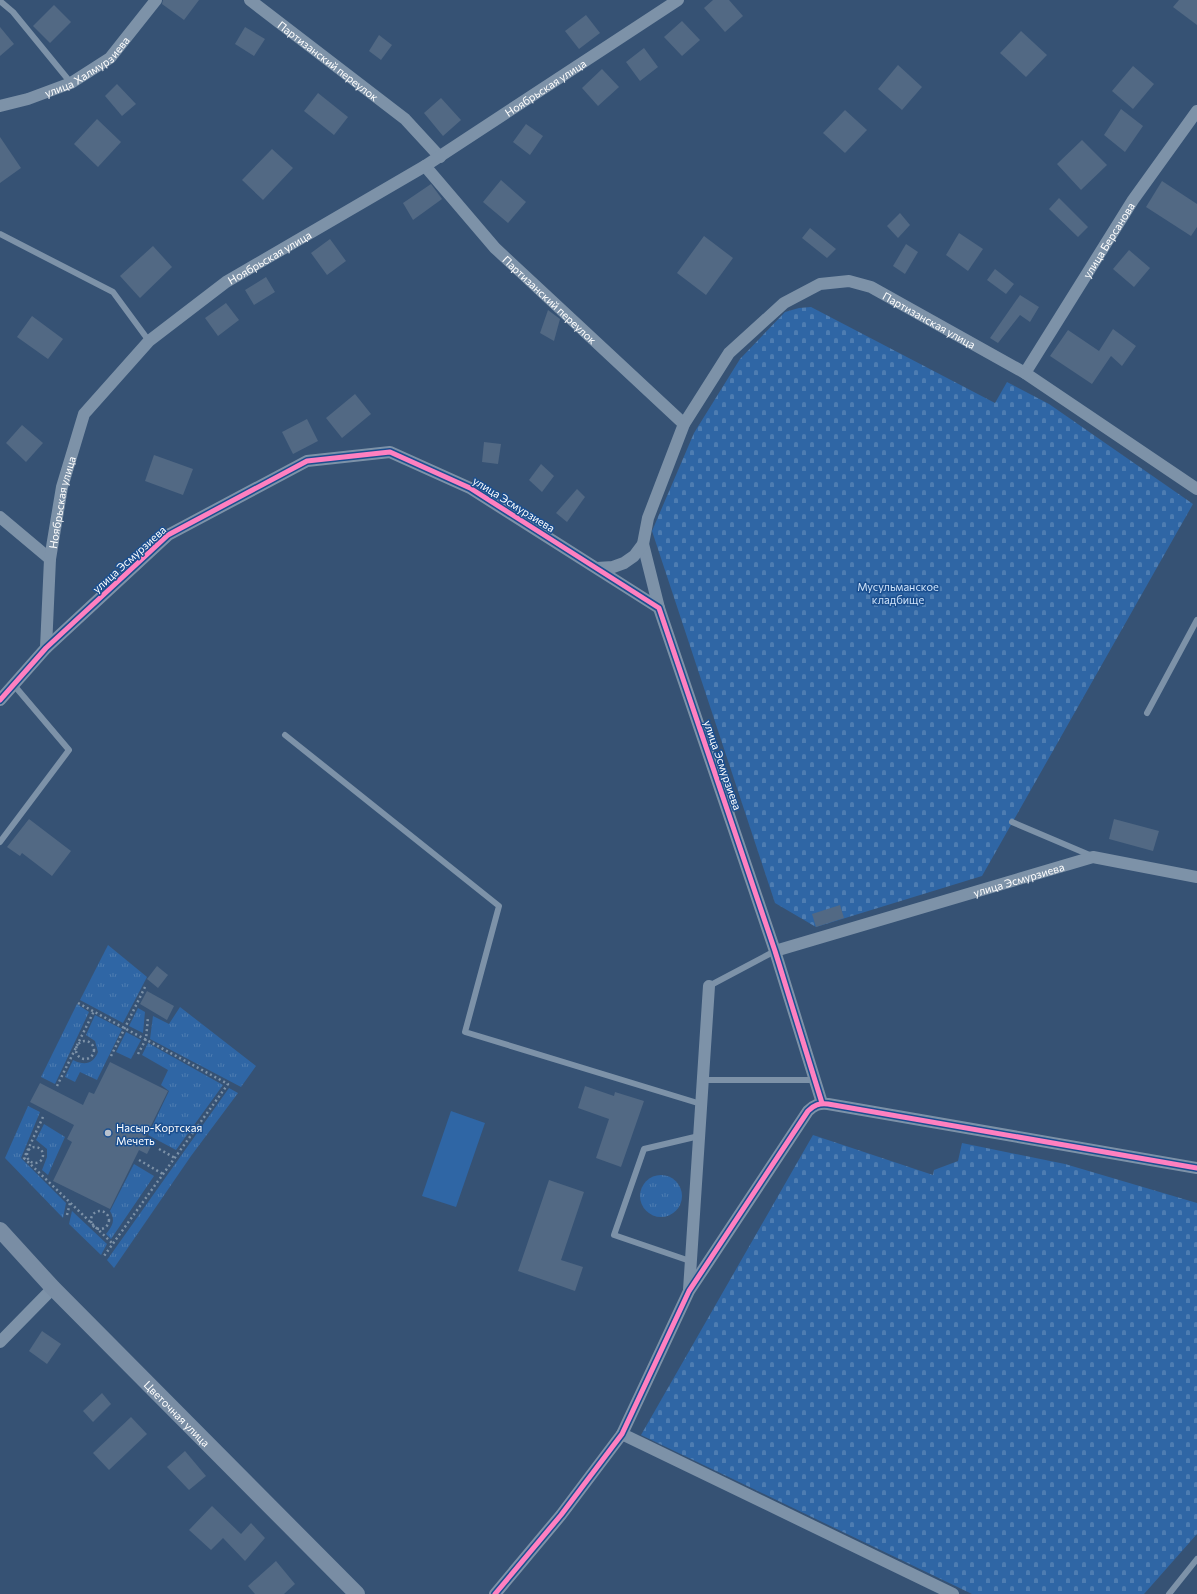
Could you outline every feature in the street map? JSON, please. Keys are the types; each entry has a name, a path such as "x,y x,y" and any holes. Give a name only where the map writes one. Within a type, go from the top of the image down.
{"street":[{"name":"улица Халмурзиева","path":"0,106 28,99 71,83 110,58 156,0"},
{"name":"Партизанский переулок","path":"250,0 405,119 440,157"},
{"name":"Ноябрьская улица","path":"46,648 50,559 62,487 84,414 149,341 226,282 440,157 678,0"},
{"name":"улица Берсанова","path":"1025,373 1133,200 1197,111"},
{"name":"Партизанский переулок","path":"425,166 496,248 684,424"},
{"name":"Партизанская улица","path":"643,544 648,518 684,424 729,353 784,303 820,284 848,281 872,287 1025,373 1197,489"},
{"name":"улица Эсмурзиева","path":"0,700 46,648 168,535 307,461 390,452 470,488 659,608 775,951 1093,857 1197,877"},
{"path":"0,517 50,559"},
{"path":"597,568 613,567 624,563 634,556 643,544"},
{"path":"643,544 659,608"},
{"path":"775,951 822,1103"},
{"path":"688,1291 709,986"},
{"path":"495,1594 560,1515 622,1434 688,1291 808,1111 813,1106 822,1103 1197,1168"},
{"name":"Цветочная улица","path":"0,1230 53,1288 357,1594"},
{"path":"0,1342 53,1288"},
{"path":"622,1434 953,1594"}],"lane":[{"path":"0,1 13,12 71,83"},
{"path":"0,234 113,292 149,341"},
{"path":"1147,713 1197,620"},
{"path":"0,842 69,750 14,684"},
{"path":"285,735 499,906 465,1032 701,1104"},
{"path":"1012,822 1093,857"},
{"path":"709,986 775,951"},
{"path":"702,1080 814,1080"},
{"path":"690,1261 614,1235 644,1149 699,1136"},
{"path":"1169,1594 1197,1559"}],"path":[{"path":"111,1056 146,986"},
{"path":"78,1003 228,1084 104,1256"},
{"path":"57,1086 94,1011"},
{"path":"138,1054 146,1040 148,1017"},
{"path":"83,1042 88,1042 92,1045 94,1053 90,1058 82,1059 77,1055 77,1046 83,1042"},
{"path":"44,1117 24,1158 113,1244"},
{"path":"37,1147 41,1150 43,1157 40,1161 35,1163 28,1159 27,1154 30,1149 37,1147"},
{"path":"159,1149 175,1158"},
{"path":"140,1160 163,1174"},
{"path":"67,1216 70,1203"},
{"path":"100,1211 108,1215 109,1221 106,1226 98,1229 93,1225 91,1217 95,1212 100,1211"}],"green space":[{"name":"Мусульманское кладбище","path":"811,307 995,403 1007,382 1049,404 1193,504 982,876 816,927 775,903 652,531 694,433 740,359 785,312 799,308"},
{"path":"108,945 147,977 123,1023 80,1000"},
{"path":"77,1004 89,1012 55,1084 41,1077"},
{"path":"180,1007 256,1066 241,1087 150,1039 153,1016 169,1024"},
{"path":"138,1008 145,1012 143,1033 129,1026"},
{"path":"95,1015 122,1029 97,1080 80,1072 75,1082 65,1077 73,1060 81,1063 88,1063 94,1059 98,1052 95,1041 86,1035"},
{"path":"126,1032 141,1040 131,1059 116,1052"},
{"path":"148,1043 223,1085 176,1150 148,1135 169,1091 161,1085 168,1070 142,1055"},
{"path":"229,1088 238,1093 191,1156 114,1268 107,1260"},
{"path":"28,1106 40,1112 21,1158 66,1203 63,1218 5,1158"},
{"path":"451,1111 485,1123 456,1207 422,1196"},
{"path":"44,1124 65,1137 48,1175 42,1170 47,1157 47,1149 36,1140"},
{"path":"813,1135 933,1175 934,1170 958,1161 962,1143 1065,1164 1197,1203 1197,1534 1144,1594 972,1594 641,1435"},
{"path":"134,1164 154,1176 111,1239 106,1234 113,1221 110,1211"},
{"path":"657,1175 665,1175 673,1178 679,1184 682,1196 679,1208 673,1214 665,1217 657,1217 649,1214 643,1208 640,1200 640,1192 643,1184 649,1178"},
{"path":"72,1211 107,1244 101,1255 69,1224"}],"building":[{"path":"163,0 199,0 184,20 162,4"},
{"path":"713,0 729,0 743,16 725,32 704,8"},
{"path":"1179,0 1197,0 1197,25 1173,7"},
{"path":"54,5 71,22 50,43 33,26"},
{"path":"586,15 600,33 579,49 565,31"},
{"path":"682,21 700,40 682,56 664,37"},
{"path":"0,27 14,44 0,56"},
{"path":"245,27 265,39 254,56 235,44"},
{"path":"1021,31 1047,55 1026,77 1000,53"},
{"path":"379,35 392,45 381,60 369,51"},
{"path":"644,48 658,67 640,81 626,62"},
{"path":"898,65 922,87 902,110 878,89"},
{"path":"1133,66 1154,84 1133,109 1112,91"},
{"path":"602,69 619,87 598,106 582,88"},
{"path":"117,84 136,104 122,116 105,96"},
{"path":"318,93 348,117 334,135 304,111"},
{"path":"441,98 461,120 443,136 424,113"},
{"path":"1121,109 1143,126 1125,152 1104,135"},
{"path":"845,110 867,130 845,153 823,133"},
{"path":"97,119 121,142 98,167 74,144"},
{"path":"526,124 543,136 530,155 513,142"},
{"path":"0,137 21,168 0,183"},
{"path":"1082,140 1107,165 1081,190 1057,164"},
{"path":"272,149 293,168 263,200 242,180"},
{"path":"501,180 526,202 508,223 483,202"},
{"path":"1162,181 1197,204 1197,227 1191,236 1146,207"},
{"path":"431,184 442,199 413,220 403,203"},
{"path":"1059,198 1088,227 1078,237 1049,209"},
{"path":"900,213 910,225 898,238 887,226"},
{"path":"810,228 836,249 827,258 802,238"},
{"path":"959,233 983,249 968,271 946,255"},
{"path":"704,236 733,258 706,295 677,273"},
{"path":"330,239 346,261 327,275 311,253"},
{"path":"906,244 918,252 905,274 893,266"},
{"path":"153,246 172,267 140,298 120,276"},
{"path":"1129,250 1150,268 1134,287 1113,269"},
{"path":"995,269 1014,284 1006,294 987,280"},
{"path":"266,277 275,292 254,305 245,290"},
{"path":"1020,295 1039,307 1030,322 1020,315 998,343 990,338"},
{"path":"226,303 239,320 218,336 205,318"},
{"path":"548,310 560,319 554,341 540,333"},
{"path":"32,316 63,339 48,359 17,337"},
{"path":"1113,329 1136,346 1122,366 1111,356 1092,384 1050,356 1068,330 1099,351"},
{"path":"355,394 371,414 342,438 326,418"},
{"path":"307,419 318,441 293,454 282,432"},
{"path":"22,425 43,443 26,462 6,443"},
{"path":"484,442 501,444 498,464 482,462"},
{"path":"154,455 193,469 183,495 145,481"},
{"path":"541,464 554,476 542,492 529,480"},
{"path":"577,489 585,497 567,522 556,513"},
{"path":"29,819 71,851 52,876 22,853 20,856 7,847"},
{"path":"1114,819 1159,831 1153,851 1109,839"},
{"path":"840,905 844,918 816,927 812,914"},
{"path":"157,966 168,975 158,988 147,979"},
{"path":"147,991 174,1006 167,1020 140,1004"},
{"name":"Насыр-Кортская Мечеть","path":"110,1062 168,1091 144,1140 152,1144 147,1154 139,1150 110,1209 53,1181 72,1142 67,1139 74,1125 30,1102 40,1083 83,1105 89,1092 94,1094"},
{"path":"585,1086 614,1096 615,1092 644,1101 621,1167 596,1158 609,1119 578,1108"},
{"path":"549,1180 584,1192 561,1260 583,1267 575,1291 518,1271"},
{"path":"42,1331 61,1344 47,1364 29,1351"},
{"path":"102,1393 111,1404 93,1422 83,1411"},
{"path":"131,1417 147,1434 109,1470 93,1453"},
{"path":"185,1451 206,1476 189,1490 167,1467"},
{"path":"212,1506 241,1534 251,1523 265,1538 245,1561 223,1538 211,1550 189,1530"},
{"path":"276,1561 295,1584 284,1594 255,1594 248,1586"}],"cycle path":[{"path":"0,700 46,648 168,535 307,461 390,452 470,488 659,608 775,951 822,1103"},
{"path":"495,1594 561,1515 622,1434 689,1291 808,1111 815,1106 819,1104 828,1104 1197,1168"}],"place":[{"name":"Насыр-Кортская Мечеть","path":"108,1133"}]}
